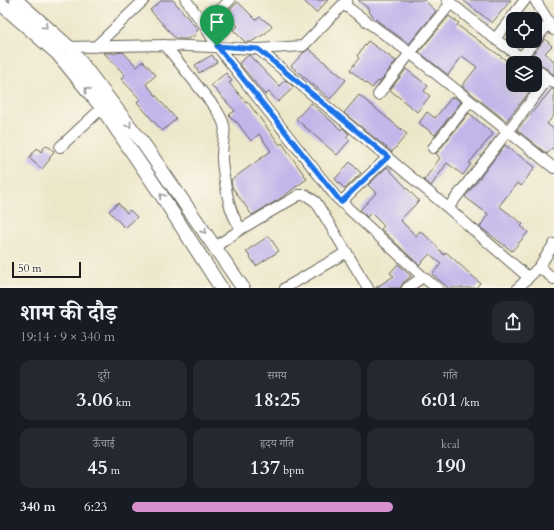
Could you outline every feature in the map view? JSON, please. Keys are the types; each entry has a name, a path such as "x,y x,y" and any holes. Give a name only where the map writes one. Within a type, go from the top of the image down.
{"main road":[{"path":"16,0 69,47 145,146 243,288"},
{"path":"0,3 57,53 102,108 158,190 221,288"}],"street":[{"path":"95,47 144,0"},
{"path":"186,0 217,46 341,202 424,278 437,288"},
{"path":"204,25 230,0"},
{"path":"495,38 525,0"},
{"path":"535,0 552,27 542,35"},
{"path":"69,47 165,45 217,46 258,49 303,46 346,2 554,168"},
{"path":"378,95 449,2 520,56"},
{"path":"165,45 223,119 226,129 222,154 223,165 231,211 241,229"},
{"path":"258,49 388,157 528,277"},
{"path":"448,208 507,131 551,81 542,74"},
{"path":"433,148 470,101"},
{"path":"60,147 102,108"},
{"path":"341,202 388,157"},
{"path":"215,247 241,229 299,195 306,195 316,202 368,288"},
{"path":"518,288 539,266 554,244"},
{"path":"285,288 347,252"},
{"path":"539,266 554,279"},
{"path":"407,288 424,278"}],"building":[{"path":"162,0 173,0 198,30 195,33 196,35 187,39 176,39 150,10"},
{"path":"303,0 328,0 316,13"},
{"path":"358,0 424,0 436,11 409,44 379,22 368,11 369,9"},
{"path":"463,0 511,0 492,23"},
{"path":"238,2 256,20 260,17 272,26 266,33 251,42 245,42 233,30 238,26 226,14"},
{"path":"449,16 459,23 457,25 506,60 506,92 529,92 506,121 462,86 477,67 462,56 448,75 419,52"},
{"path":"545,39 552,46 545,53 554,61 554,75 542,65 542,56 531,56 538,48 542,48 542,43"},
{"path":"368,41 396,61 380,82 378,81 372,88 350,70 359,58 357,56"},
{"path":"309,49 346,80 330,99 291,66 303,53"},
{"path":"123,52 137,67 143,61 156,75 146,84 176,119 162,131 137,102 140,99 121,79 125,75 104,53 115,54"},
{"path":"212,55 217,62 199,73 195,65"},
{"path":"249,55 279,86 285,80 294,87 278,102 269,92 265,95 239,63"},
{"path":"406,69 428,86 424,91 430,96 417,112 390,90"},
{"path":"226,73 232,81 229,83 246,102 247,101 280,145 282,143 307,179 278,200 252,215 232,187 231,180 271,151 259,134 251,141 236,121 235,122 229,115 235,111 211,85"},
{"path":"552,89 554,89 554,115 547,124 554,129 554,146 547,154 517,130"},
{"path":"359,95 407,134 392,152 344,113"},
{"path":"452,97 461,102 435,135 419,123 427,112 435,118"},
{"path":"311,103 341,130 343,128 349,134 346,137 350,140 337,155 296,119"},
{"path":"469,113 493,134 469,163 471,164 463,175 447,163 431,186 424,180 440,158 436,154"},
{"path":"46,145 54,151 42,169 29,158 37,148 41,152"},
{"path":"505,145 535,167 521,186 517,183 499,206 523,224 521,226 528,232 512,251 480,227 488,214 465,197"},
{"path":"350,162 361,173 345,189 335,179"},
{"path":"387,167 419,201 400,220 416,236 420,231 431,240 444,255 446,252 480,283 476,288 448,288 432,274 441,264 430,254 419,265 381,229 384,226 371,213 367,217 360,210 376,193 368,185"},
{"path":"118,203 127,213 130,210 137,217 125,228 109,211"},
{"path":"269,236 279,251 256,266 246,251"},
{"path":"398,264 411,276 400,288 375,288 394,276 390,273"}],"route":[{"path":"217,46 258,49 388,157 341,202 217,46"}]}
